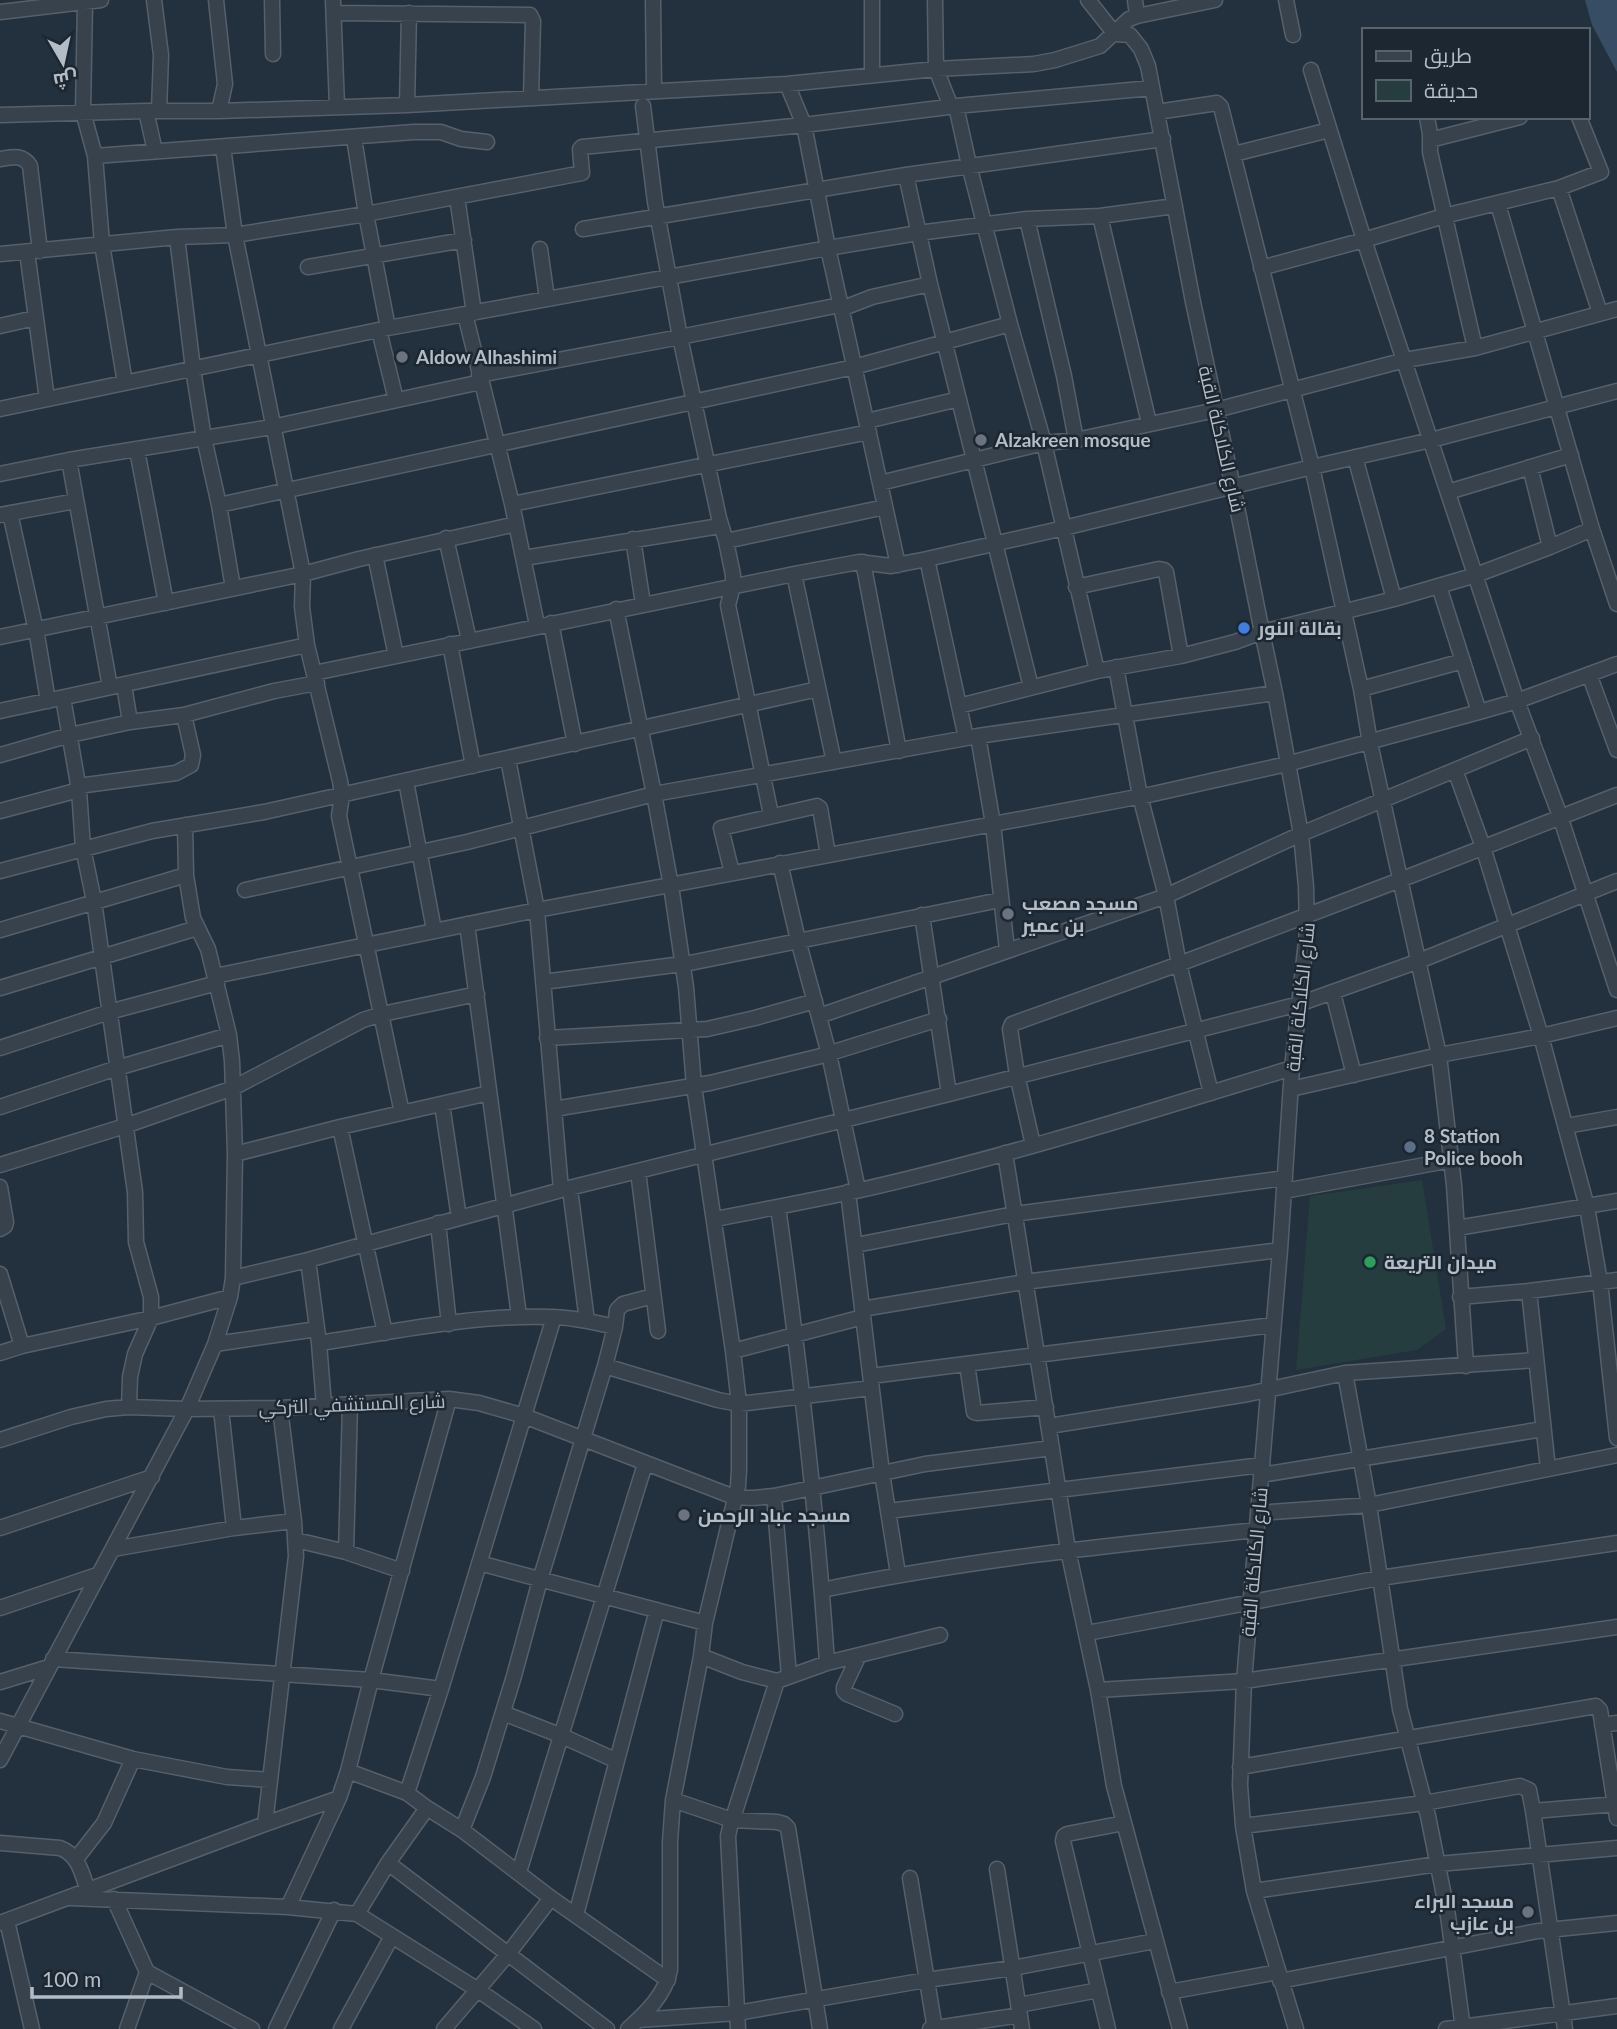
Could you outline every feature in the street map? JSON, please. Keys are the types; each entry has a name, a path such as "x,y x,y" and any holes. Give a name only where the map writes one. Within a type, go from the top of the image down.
{"street":[{"path":"0,12 101,0"},
{"path":"153,0 161,55 152,111 156,151"},
{"path":"216,0 225,84 219,111"},
{"path":"272,0 273,54"},
{"path":"653,0 654,90"},
{"path":"872,0 872,74"},
{"path":"935,0 936,69 953,107 1044,443 1097,671"},
{"name":"شارع الكلاكلة القبة","path":"1088,0 1115,34 1130,35 1144,56 1163,139 1192,302 1234,487 1301,834 1308,914 1306,951 1292,1068 1280,1250 1244,1681 1240,1767 1243,1826 1254,1891 1296,2029"},
{"path":"1135,0 1137,16"},
{"path":"0,115 407,104 787,84 872,74 1041,63 1100,46 1129,19 1137,16 1215,0"},
{"path":"1286,0 1293,35"},
{"path":"85,2 83,112 95,156 102,244 125,383"},
{"path":"337,107 334,7 409,13 530,15 533,20 531,97"},
{"path":"407,104 409,13"},
{"path":"1311,70 1364,240 1517,701 1560,816 1617,990"},
{"path":"787,84 804,125 828,248 898,565"},
{"path":"0,254 235,234 366,214 582,173 580,148 1152,88"},
{"path":"1157,112 1217,103 1220,107 1294,391 1439,1055 1452,1160 1466,1366"},
{"path":"643,106 657,216 693,403 733,575 728,605 771,816"},
{"path":"1427,119 1430,152 1475,348"},
{"path":"1430,140 1512,119"},
{"path":"1261,268 1444,216 1559,188 1601,172 1580,119"},
{"path":"1234,154 1329,130"},
{"path":"95,156 429,132 487,142"},
{"path":"354,138 396,400"},
{"path":"583,229 969,165 1163,139"},
{"path":"223,147 235,234 303,574 302,607 307,645 342,795 340,816 349,866 402,1113"},
{"path":"0,159 16,156 23,158 30,166 35,318 47,399"},
{"path":"906,175 930,284 1031,687"},
{"path":"1559,188 1600,313"},
{"path":"457,197 480,379 524,558 575,744"},
{"path":"1498,204 1592,529 1617,604"},
{"path":"0,408 383,329 828,248 1027,219 1100,216 1175,206"},
{"path":"1100,216 1149,423"},
{"path":"1027,219 1064,376 1076,440"},
{"path":"177,237 193,369 233,589"},
{"path":"308,267 464,240"},
{"path":"540,249 547,299"},
{"path":"0,474 69,460 272,428 480,379 841,307 930,284"},
{"path":"880,483 1044,443 1076,440 1216,410 1405,360 1475,348 1536,333 1617,309"},
{"path":"0,326 35,318"},
{"path":"219,505 854,367 1010,324"},
{"path":"0,755 70,735 130,722 184,715 396,656 544,624 793,574 863,562 898,565 994,544 1431,440 1617,391"},
{"path":"512,504 707,465 868,426 958,398"},
{"path":"137,450 166,603"},
{"path":"1448,492 1571,455"},
{"path":"1355,457 1394,599"},
{"path":"69,460 98,616 130,722"},
{"path":"1530,467 1550,547"},
{"path":"48,701 35,630 5,514 76,500"},
{"path":"726,541 885,508"},
{"path":"0,637 303,574 446,538 516,524"},
{"path":"524,558 720,526"},
{"path":"959,706 1097,671 1181,656 1262,632 1394,599 1476,575 1592,529"},
{"path":"446,538 469,640"},
{"path":"633,539 643,604"},
{"path":"375,555 396,656"},
{"path":"927,559 959,706 972,737 993,824 1007,950"},
{"path":"863,562 899,751"},
{"path":"1076,587 1164,570 1181,656"},
{"path":"793,574 834,762"},
{"path":"1439,586 1479,712"},
{"path":"617,610 671,886 686,987 694,1087 733,1351 738,1404 739,1470 738,1486 705,1623 673,1800 670,1842 670,1959 665,1986 633,2025"},
{"path":"450,644 473,766"},
{"path":"0,711 307,645"},
{"path":"1361,689 1463,661"},
{"path":"0,1048 216,979 367,944 1140,796 1287,764 1517,701 1617,664"},
{"path":"1116,667 1140,796 1211,1093"},
{"path":"1589,674 1617,750"},
{"path":"0,871 83,848 185,825 264,812 818,689"},
{"path":"245,890 419,853 654,794 972,737 1275,693"},
{"path":"63,698 125,1126 136,1210 136,1242 151,1297 151,1318 135,1354 130,1377 129,1407"},
{"path":"0,811 78,788 176,773 186,769 193,761 184,715"},
{"path":"820,1016 1166,896 1301,834 1532,738"},
{"path":"508,759 537,910 554,1109 587,1321"},
{"path":"1455,770 1483,847 1541,1037 1587,1207 1600,1282 1617,1438"},
{"path":"405,781 434,930"},
{"path":"1033,1145 1017,1075 1010,1029 1012,1024 1401,880 1617,794"},
{"path":"732,873 721,828 819,806 828,855"},
{"path":"0,1760 187,1409 215,1344 230,1297 233,1278 235,1154 229,1035 208,949 193,918 186,875 185,825"},
{"path":"780,863 820,1016 843,1121 853,1191 856,1245 882,1473 898,1574"},
{"path":"0,930 186,875"},
{"path":"233,1278 704,1154 1299,1004 1419,961 1617,881"},
{"path":"543,982 681,964 1000,900"},
{"path":"922,915 949,1094"},
{"path":"467,923 519,1317"},
{"path":"0,988 197,928"},
{"path":"1333,993 1354,1075"},
{"path":"0,1165 125,1126 233,1088 357,1022 382,1014 477,994"},
{"path":"547,1038 716,1027 815,1001"},
{"path":"1291,1089 1439,1055 1541,1037 1617,1018"},
{"path":"554,1109 694,1087 829,1054 939,1019"},
{"path":"0,1107 117,1068 229,1035"},
{"path":"715,1219 853,1191 1005,1153 1292,1068"},
{"path":"235,1154 489,1093"},
{"path":"442,1104 459,1218"},
{"path":"1566,1126 1617,1117"},
{"path":"340,1127 385,1334"},
{"path":"1005,1153 1068,1550 1087,1633 1114,1786 1180,2029"},
{"path":"856,1245 1013,1214 1284,1185 1452,1160"},
{"path":"638,1171 657,1331"},
{"path":"0,1187 6,1222 5,1227 0,1229"},
{"path":"1457,1228 1617,1201"},
{"path":"778,1207 803,1396 827,1663"},
{"path":"438,1223 449,1324"},
{"path":"733,1351 796,1335 863,1313 1024,1282 1280,1250"},
{"path":"308,1260 324,1406"},
{"path":"0,1274 22,1346"},
{"path":"1460,1297 1617,1280"},
{"path":"1529,1291 1548,1469"},
{"path":"462,1830 483,1777 503,1713 605,1366 616,1313 623,1304 653,1296"},
{"path":"0,1353 230,1297"},
{"path":"215,1344 385,1334 519,1317 554,1317 615,1327"},
{"path":"407,1793 554,1317"},
{"path":"605,1366 738,1404 803,1396 967,1364 1273,1325"},
{"path":"1049,1426 1267,1390 1345,1373 1536,1360"},
{"path":"967,1364 974,1412 1046,1407"},
{"path":"1345,1373 1407,1739 1438,1864 1462,2028"},
{"path":"288,1907 339,1798 348,1772 449,1399"},
{"name":"شارع المستشفي التركي","path":"0,1440 71,1417 106,1409 280,1408 449,1399 479,1403 524,1416 734,1497"},
{"path":"346,1552 350,1405"},
{"path":"265,1824 296,1540 280,1408"},
{"path":"221,1409 234,1528"},
{"path":"888,1511 1360,1460 1543,1429"},
{"path":"734,1497 774,1496 925,1464 1052,1448"},
{"path":"1258,1513 1369,1505 1617,1455"},
{"path":"519,1872 645,1464"},
{"path":"0,1528 152,1477"},
{"path":"738,2029 728,1836 783,1679 774,1496"},
{"path":"113,1549 234,1528 294,1521"},
{"path":"822,1590 898,1574 1068,1550 1257,1530"},
{"path":"296,1540 346,1552 402,1571"},
{"path":"1087,1633 1380,1578 1617,1543"},
{"path":"479,1563 705,1623"},
{"path":"0,1608 97,1575"},
{"path":"576,1915 657,1610"},
{"path":"1098,1690 1244,1681 1617,1627"},
{"path":"701,1656 742,1672 783,1679 827,1663 940,1635"},
{"path":"859,1655 844,1691 895,1714"},
{"path":"0,1682 51,1663 371,1680 441,1689"},
{"path":"1240,1767 1596,1706 1609,1724 1616,1808 1533,1811"},
{"path":"503,1713 615,1760"},
{"path":"0,1721 133,1759 227,1777 270,1780"},
{"path":"76,1859 112,1809 133,1759"},
{"path":"348,1772 407,1793 462,1830 665,1986"},
{"path":"1243,1826 1424,1802 1520,1786 1529,1790 1565,2029"},
{"path":"32,2029 4,1922 339,1798"},
{"path":"673,1800 732,1820 777,1822 788,1828 820,2029"},
{"path":"357,1914 388,1863 427,1808"},
{"path":"1108,2029 1063,1836 1124,1823"},
{"path":"0,1843 60,1848 67,1851 76,1859 88,1891"},
{"path":"1254,1891 1438,1864 1617,1848"},
{"path":"388,1863 607,2029"},
{"path":"997,1869 1020,2016"},
{"path":"910,1878 935,2029"},
{"path":"71,1898 288,1907 357,1914 478,1990 534,2029"},
{"path":"444,2029 508,1954 551,1898"},
{"path":"114,1899 147,1972 252,2029"},
{"path":"276,2029 334,1910"},
{"path":"1169,1992 1279,1977 1550,1929 1617,1923"},
{"path":"341,2029 392,1936"},
{"path":"633,2025 667,2024 737,2013 926,1980 1013,1968 1155,1941"},
{"path":"127,2029 147,1972"},
{"path":"930,2029 1020,2016 1099,1990"},
{"path":"1446,2029 1617,2006"}],"green space":[{"name":"ميدان التريعة","path":"1422,1180 1446,1329 1417,1350 1296,1370 1310,1196"}],"water":[{"path":"1585,0 1617,0 1617,72 1592,25"}],"place":[{"name":"Aldow Alhashimi","path":"402,357"},
{"name":"Alzakreen mosque","path":"981,440"},
{"name":"بقالة النور","path":"1244,628"},
{"name":"مسجد مصعب بن عمير","path":"1008,914"},
{"name":"8 Station Police booh","path":"1410,1147"},
{"name":"ميدان التريعة","path":"1370,1262"},
{"name":"مسجد عباد الرحمن","path":"684,1515"},
{"name":"مسجد البراء بن عازب","path":"1528,1912"}]}
